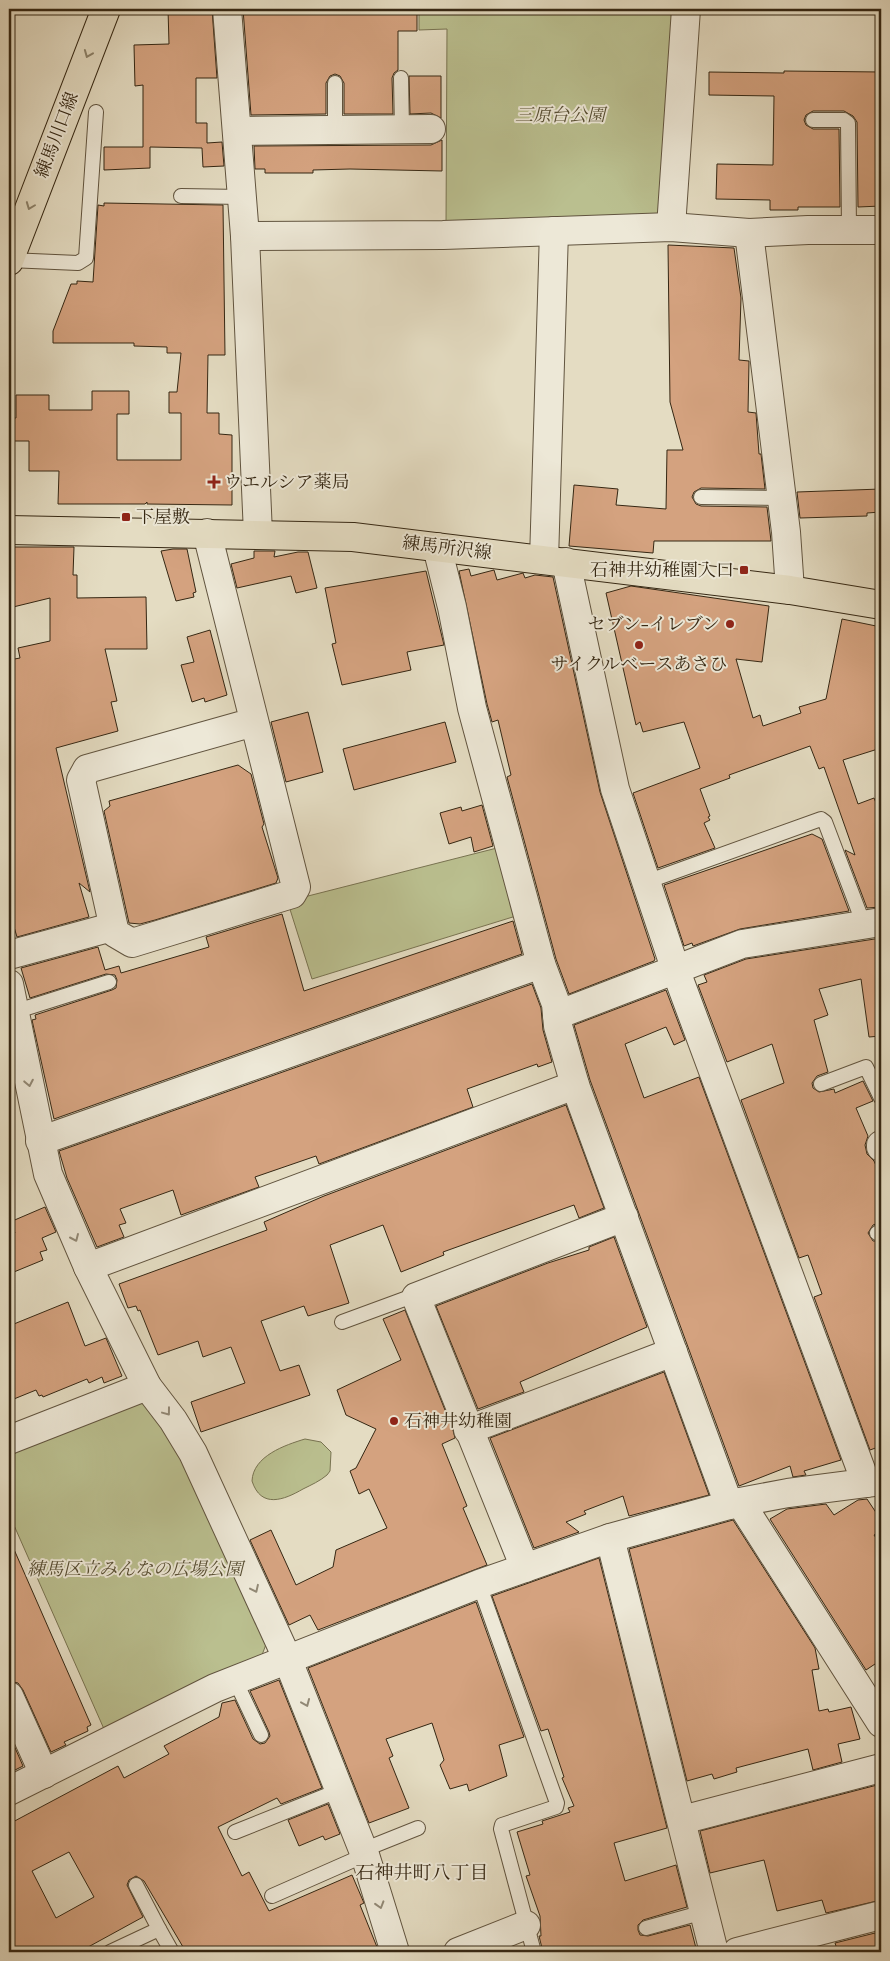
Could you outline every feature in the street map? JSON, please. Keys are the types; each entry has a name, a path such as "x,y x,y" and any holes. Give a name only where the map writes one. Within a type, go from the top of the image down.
{"main road":[{"name":"練馬川口線","path":"9,261 106,9"},
{"name":"練馬所沢線","path":"9,530 353,537 790,590 881,605"}],"street":[{"path":"227,9 245,236 258,534"},
{"path":"672,227 686,9"},
{"path":"238,130 430,129"},
{"path":"245,236 443,235 672,227 749,233 881,230"},
{"path":"9,1791 236,1680 287,1658 479,1584 610,1538 734,1504 788,1493 874,1482 676,971 615,789 555,561 554,231"},
{"path":"749,233 782,498 790,590"},
{"path":"207,533 296,887 292,894 132,943 114,933 82,780 87,768 254,722"},
{"path":"437,546 452,607 472,708 541,964 556,1004 558,1026 575,1085 673,1352 734,1504 881,1723"},
{"path":"557,1015 676,971 742,944 872,923"},
{"path":"9,955 112,927"},
{"path":"40,1141 541,964"},
{"path":"9,984 14,1012 16,1055 48,1174 88,1267 147,1386 173,1420 193,1453 287,1658 364,1852 395,1952"},
{"path":"88,1267 575,1085"},
{"path":"525,1568 416,1297 624,1218"},
{"path":"468,1430 673,1352"},
{"path":"9,1440 147,1386"},
{"path":"610,1538 714,1952"},
{"path":"9,1696 44,1774"},
{"path":"682,1820 881,1768"},
{"path":"736,1952 881,1915"},
{"path":"458,1952 526,1925"}],"lane":[{"path":"401,78 402,129"},
{"path":"335,83 335,129"},
{"path":"9,261 78,263 86,258 96,112"},
{"path":"814,120 844,120 848,122 849,230"},
{"path":"181,196 242,197"},
{"path":"701,497 782,498"},
{"path":"646,882 821,819 825,822 872,923"},
{"path":"14,1012 109,982"},
{"path":"821,1084 866,1067 881,1098"},
{"path":"342,1322 410,1296 416,1297"},
{"path":"479,1584 557,1804 556,1807 502,1826 500,1829 534,1952"},
{"path":"236,1680 261,1735"},
{"path":"235,1832 340,1790"},
{"path":"272,1896 418,1828"},
{"path":"136,1886 172,1952"},
{"path":"646,1928 704,1912"},
{"path":"110,1952 159,1930"}],"green space":[{"name":"三原台公園","path":"419,9 679,9 664,218 446,224 447,29 419,30"},
{"path":"497,848 516,916 312,979 288,903 308,896"},
{"name":"練馬区立みんなの広場公園","path":"138,1394 165,1424 268,1639 262,1655 104,1729 9,1514 9,1446"},
{"path":"305,1439 321,1442 331,1452 330,1471 327,1475 296,1493 281,1499 267,1499 261,1496 252,1481 258,1465 264,1458 280,1448"}],"building":[{"path":"168,9 212,9 217,78 196,78 196,123 207,123 207,143 222,142 224,166 203,167 202,148 150,147 150,168 104,170 104,147 143,147 143,85 135,86 134,45 169,44"},
{"path":"243,9 417,9 417,31 398,31 398,70 392,78 393,114 344,114 344,83 340,76 335,74 330,76 326,83 326,114 251,115"},
{"path":"784,71 881,72 881,206 858,207 857,122 853,116 844,111 813,111 806,115 804,120 806,125 813,129 839,129 840,207 798,207 798,210 770,210 770,200 716,199 717,164 773,165 774,96 709,95 709,72 784,73"},
{"path":"409,76 441,76 441,118 431,113 410,114"},
{"path":"442,140 442,171 350,169 313,170 313,173 265,173 265,169 255,169 254,146 431,145"},
{"path":"104,203 223,205 225,355 208,355 207,413 219,413 219,434 232,435 232,505 147,504 147,502 145,504 58,504 59,471 29,471 29,441 12,441 11,418 16,418 16,395 49,395 49,410 92,410 92,391 129,391 129,414 117,414 117,460 181,460 181,413 169,413 169,392 177,392 181,353 167,353 167,347 134,346 134,343 53,343 53,331 71,284 77,284 77,281 93,282 98,205 104,206"},
{"path":"668,245 734,248 741,298 739,360 749,361 748,412 756,413 759,454 761,454 765,489 701,488 694,492 692,497 696,504 701,506 767,507 771,541 654,541 653,553 569,546 574,485 618,489 616,505 666,509 667,450 683,450 670,402"},
{"path":"881,489 881,512 867,513 867,516 800,518 797,492"},
{"path":"9,547 74,547 73,575 77,575 77,598 146,597 147,649 105,649 117,701 111,702 118,731 56,748 90,892 79,883 89,917 17,937 9,910 9,660 20,658 18,648 50,641 50,598 9,608"},
{"path":"187,549 196,592 193,593 194,597 176,601 161,551"},
{"path":"254,551 275,551 274,557 308,552 317,588 296,593 291,576 237,588 231,564 254,558"},
{"path":"469,569 471,576 494,570 497,580 523,573 525,578 535,575 553,577 600,792 655,959 569,994 556,959 507,777 511,775 498,720 492,722 487,704 459,571"},
{"path":"426,571 444,645 407,652 411,670 342,685 332,644 336,643 325,588"},
{"path":"631,586 769,606 762,662 736,659 753,718 760,715 763,726 801,713 799,707 826,699 842,619 881,627 881,748 843,760 858,804 874,798 881,815 881,907 867,908 845,850 855,855 824,767 819,769 810,746 729,775 730,778 700,789 710,816 708,817 710,820 704,823 715,848 658,868 633,793 700,768 684,722 643,732 640,722 636,725 606,593"},
{"path":"210,630 227,695 205,702 204,698 192,702 181,665 194,662 187,637"},
{"path":"308,712 323,772 286,782 271,722"},
{"path":"445,722 456,762 354,790 343,749"},
{"path":"238,765 251,774 264,824 262,827 278,878 276,883 155,920 140,924 129,923 104,811 110,806 109,801"},
{"path":"482,805 493,846 474,852 471,837 449,844 440,813 461,807 462,811"},
{"path":"812,834 822,839 849,911 740,929 693,946 692,943 684,946 664,885"},
{"path":"282,914 304,991 513,921 522,954 54,1119 32,1020 36,1019 35,1015 112,990 116,988 117,980 115,975 106,974 30,998 21,968 98,947 105,970 119,966 121,973 209,947 206,937"},
{"path":"881,938 881,1036 869,1037 861,979 819,989 828,1015 814,1020 828,1072 817,1076 812,1083 813,1088 819,1092 834,1089 835,1093 863,1081 873,1101 856,1108 868,1136 865,1145 867,1154 874,1161 881,1177 881,1222 873,1225 868,1233 873,1241 881,1241 881,1446 870,1450 814,1297 822,1294 808,1255 799,1258 741,1100 784,1083 772,1044 727,1062 698,985 707,982 704,975 746,959"},
{"path":"532,984 541,1008 543,1030 552,1062 538,1067 537,1064 467,1089 473,1107 319,1164 316,1156 255,1177 259,1187 181,1215 173,1190 120,1209 126,1223 119,1225 124,1237 97,1247 67,1178 59,1151"},
{"path":"666,990 685,1040 674,1045 666,1027 625,1044 644,1098 699,1077 841,1460 804,1471 806,1475 793,1477 790,1466 739,1486 590,1080 574,1025"},
{"path":"566,1105 604,1208 579,1218 574,1205 443,1252 444,1255 401,1272 383,1225 330,1245 349,1303 308,1316 304,1306 261,1321 280,1371 299,1365 310,1395 201,1432 191,1402 245,1383 231,1347 203,1357 198,1341 158,1355 140,1310 138,1311 136,1306 128,1308 119,1284 267,1230 264,1222 324,1196"},
{"path":"45,1207 56,1232 42,1238 47,1250 40,1252 43,1260 9,1274 9,1235 15,1233 10,1222"},
{"path":"614,1237 647,1327 520,1382 524,1392 478,1409 436,1306 548,1263 589,1250 589,1247"},
{"path":"68,1302 85,1346 106,1338 122,1376 104,1383 102,1377 89,1383 87,1379 43,1397 42,1395 39,1396 36,1390 9,1401 9,1326"},
{"path":"405,1310 453,1430 455,1438 442,1444 467,1506 463,1508 487,1565 318,1630 310,1615 289,1625 250,1540 271,1530 296,1585 333,1567 336,1550 387,1528 369,1489 359,1494 350,1471 356,1468 376,1429 346,1415 337,1390 401,1360 383,1319"},
{"path":"664,1372 709,1495 629,1516 623,1496 584,1511 586,1514 566,1522 579,1532 534,1548 490,1438"},
{"path":"867,1499 881,1520 881,1531 874,1535 881,1545 881,1660 866,1670 770,1519 787,1509 826,1504 834,1515 858,1500"},
{"path":"733,1520 815,1648 819,1669 812,1670 819,1711 828,1709 829,1712 851,1707 860,1739 838,1744 842,1762 813,1770 808,1749 736,1768 737,1772 714,1779 712,1774 687,1781 629,1549"},
{"path":"9,1538 91,1725 87,1727 88,1731 64,1742 66,1745 51,1752 23,1690 18,1683 9,1681 9,1620 13,1618 9,1609"},
{"path":"599,1558 667,1828 614,1843 625,1881 676,1865 687,1907 643,1920 638,1925 638,1930 640,1935 648,1936 690,1925 697,1952 543,1952 539,1936 541,1936 540,1916 526,1876 530,1875 517,1832 543,1824 542,1821 570,1812 568,1808 574,1806 562,1778 564,1777 548,1729 541,1731 492,1596"},
{"path":"476,1602 524,1737 499,1745 507,1776 469,1791 467,1784 450,1789 440,1765 444,1760 432,1723 386,1739 393,1756 389,1758 409,1808 369,1823 308,1668"},
{"path":"279,1680 322,1788 281,1804 277,1798 218,1827 242,1876 249,1872 269,1911 352,1875 364,1903 360,1905 379,1952 186,1952 144,1881 136,1876 129,1880 127,1885 143,1917 79,1952 9,1952 9,1824 118,1766 124,1778 169,1754 164,1746 219,1717 222,1703 235,1700 253,1739 260,1744 265,1743 270,1736 269,1732 250,1691","holes":["69,1852 94,1897 56,1918 32,1871"]},
{"path":"9,1734 23,1766 9,1773"},
{"path":"881,1784 881,1900 826,1913 822,1900 777,1911 764,1860 710,1873 700,1831"},
{"path":"328,1804 340,1834 325,1840 323,1836 299,1846 288,1820"},
{"path":"875,1933 880,1952 838,1952 835,1943"}],"place":[{"name":"ウエルシア薬局","path":"214,482"},
{"name":"下屋敷","path":"126,517"},
{"name":"石神井幼稚園入口","path":"744,570"},
{"name":"セブン-イレブン","path":"730,624"},
{"name":"サイクルベースあさひ","path":"639,645"},
{"name":"石神井幼稚園","path":"394,1421"}],"district":[{"name":"石神井町八丁目","path":"422,1873"}]}
